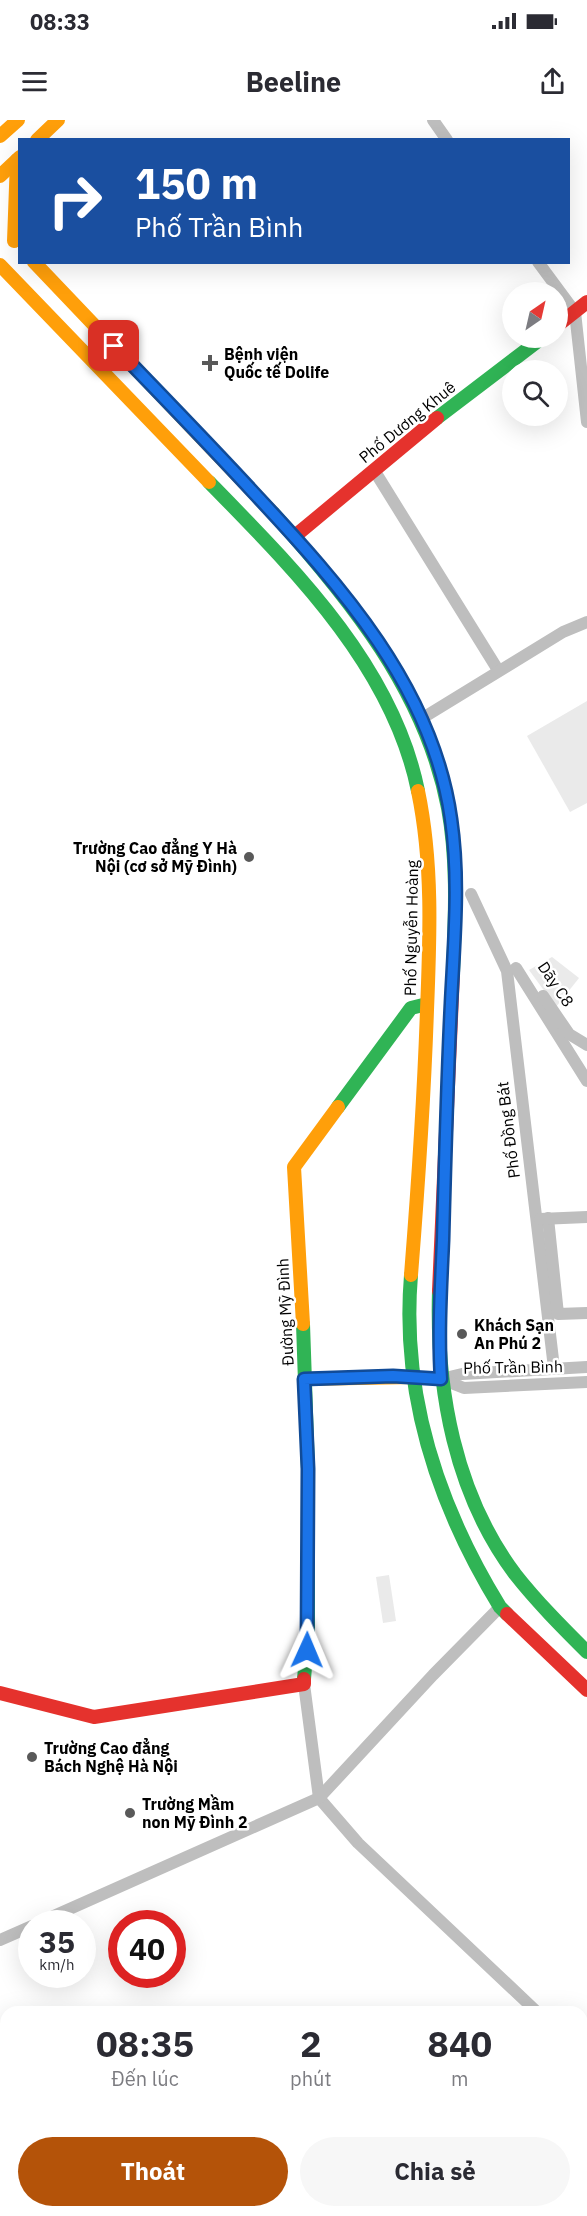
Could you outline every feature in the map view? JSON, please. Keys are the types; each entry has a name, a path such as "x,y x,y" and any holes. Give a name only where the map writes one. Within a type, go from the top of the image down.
{"main road":[{"path":"0,136 18,120"},
{"path":"40,138 58,120"},
{"path":"0,176 18,158"},
{"path":"17,244 18,158"},
{"path":"0,227 17,244"},
{"path":"36,264 204,439 340,587 370,627 421,719 435,755 451,816 456,902 443,1218 439,1353 441,1379 457,1449 469,1487 494,1542 513,1573 531,1595 587,1652"},
{"name":"Phố Nguyễn Hoàng","path":"0,265 185,456 327,611 375,681 395,720 419,793 427,835 430,874 427,1004 411,1274 410,1351 425,1438 450,1513 465,1547 500,1607 587,1690"},
{"path":"568,317 587,302"},
{"name":"Phố Dương Khuê","path":"295,536 374,470 529,348"},
{"path":"185,456 204,439"},
{"name":"Đường Mỹ Đình","path":"304,1684 308,1632 304,1379 294,1167 411,1008 427,1004"},
{"name":"Phố Trần Bình","path":"304,1379 413,1377"},
{"path":"0,1693 94,1717 304,1684"}],"street":[{"path":"433,120 446,138"},
{"path":"539,264 575,312 587,422"},
{"path":"374,470 498,670"},
{"path":"421,719 563,632 587,622"},
{"name":"Phố Đồng Bát","path":"471,894 507,971 542,1219 554,1368"},
{"name":"Dãy C8","path":"587,1045 569,1034 520,967 587,1081"},
{"path":"587,1217 542,1219 558,1314 587,1313"},
{"name":"Phố Trần Bình","path":"441,1379 462,1374 587,1367"},
{"name":"Phố Trần Bình","path":"413,1377 441,1379 464,1388 587,1382"},
{"path":"67,1910 319,1798 433,1675 500,1607"},
{"path":"304,1684 319,1798 358,1843 531,2006"},
{"path":"0,1940 18,1932"}],"shaded area":[{"path":"587,701 587,803 570,812 527,736"},
{"path":"552,957 579,978 556,1007 529,970"},
{"path":"389,1575 396,1621 383,1623 376,1577"}],"traffic: fast":[{"path":"437,418 529,348"},
{"path":"209,482 306,586 364,662 387,703 405,746 418,791"},
{"path":"273,513 330,579 381,649 422,725 437,766 451,828 455,890 453,973"},
{"path":"338,1107 411,1008 427,1004"},
{"path":"411,1275 409,1319 412,1363 418,1406 428,1448 442,1489 478,1569 500,1607 507,1614"},
{"path":"439,1291 441,1366 446,1403 453,1440 477,1510 494,1543 515,1574 587,1652"},
{"path":"303,1324 308,1469 308,1633 304,1679"}],"traffic: slow":[{"path":"0,136 18,120"},
{"path":"39,138 58,120"},
{"path":"0,176 18,159"},
{"path":"14,241 17,160"},
{"path":"36,264 273,513"},
{"path":"0,265 209,482"},
{"path":"411,1275 422,1109 429,928 426,845 418,791"},
{"path":"303,1324 294,1167 338,1107"},
{"path":"304,1379 413,1377"}],"traffic: jam":[{"path":"568,317 587,302"},
{"path":"295,536 437,418"},
{"path":"439,1291 453,973"},
{"path":"507,1614 587,1690"},
{"path":"0,1693 94,1717 304,1684 304,1679"}],"place":[{"name":"Bệnh viện Quốc tế Dolife","path":"210,363"},
{"name":"Trường Cao đẳng Y Hà Nội (cơ sở Mỹ Đình)","path":"249,857"},
{"name":"Khách Sạn An Phú 2","path":"462,1334"},
{"name":"Trường Cao đẳng Bách Nghệ Hà Nội","path":"32,1757"},
{"name":"Trường Mầm non Mỹ Đình 2","path":"130,1813"}],"route":[{"path":"114,346 295,536 340,587 370,627 421,719 435,755 451,816 456,902 443,1218 439,1353 441,1379 393,1376 304,1379 308,1469 307,1650"}]}
